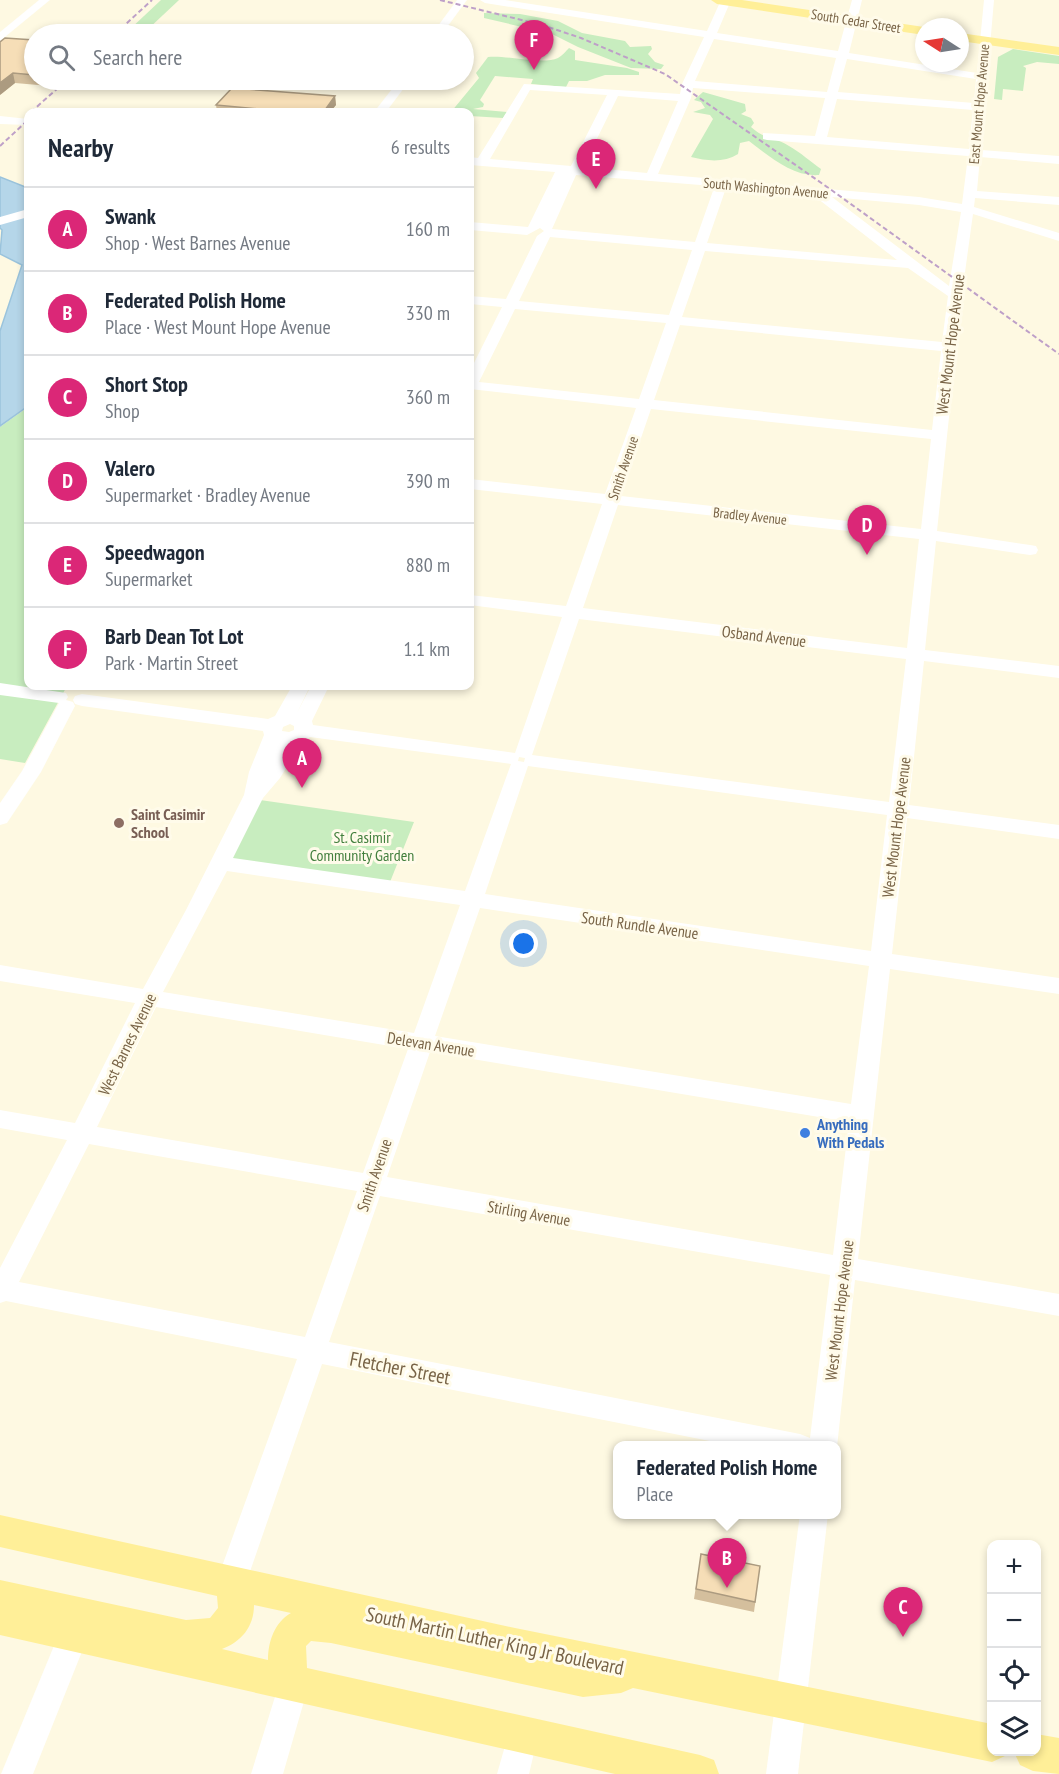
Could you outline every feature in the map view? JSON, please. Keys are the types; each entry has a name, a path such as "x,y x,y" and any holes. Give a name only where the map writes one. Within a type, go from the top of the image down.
{"main road":[{"name":"South Cedar Street","path":"723,0 915,31"},
{"path":"969,38 1059,51"},
{"name":"South Martin Luther King Jr Boulevard","path":"0,1530 645,1673 987,1742"},
{"path":"0,1597 186,1638 201,1639 218,1634 231,1625 238,1610 231,1583"},
{"path":"0,1618 700,1774"},
{"path":"294,1684 288,1673 287,1649 291,1636 301,1627 314,1623 583,1679 645,1673"},
{"path":"1041,1754 1059,1757"}],"street":[{"path":"0,38 45,0"},
{"path":"444,24 462,0"},
{"path":"485,0 983,77"},
{"path":"566,13 575,0"},
{"path":"651,177 723,0"},
{"path":"820,140 857,0"},
{"name":"East Mount Hope Avenue","path":"968,201 980,107 989,0"},
{"path":"9,14 28,15"},
{"path":"688,84 980,107"},
{"path":"476,161 528,86 685,98"},
{"path":"383,108 396,90"},
{"path":"474,376 503,304 538,232 614,92"},
{"path":"0,120 24,122"},
{"path":"767,136 1059,160"},
{"name":"South Washington Avenue","path":"476,161 910,200 968,201 1000,217 1059,237"},
{"name":"Smith Avenue","path":"231,1583 522,760 675,320 720,183"},
{"path":"817,192 944,289 955,294"},
{"path":"968,201 1059,201"},
{"name":"West Mount Hope Avenue","path":"824,1441 898,810 955,294 968,201"},
{"path":"0,221 24,214"},
{"path":"474,226 912,264"},
{"path":"474,300 950,347"},
{"path":"474,349 503,304"},
{"path":"474,384 939,435"},
{"name":"Bradley Avenue","path":"474,484 928,536 1030,550"},
{"name":"Osband Avenue","path":"474,601 1059,672"},
{"path":"0,690 72,696 289,728 1059,832"},
{"name":"West Barnes Avenue","path":"289,728 300,690"},
{"name":"West Barnes Avenue","path":"1,1291 26,1246 149,998 221,863 254,795 259,772 317,690"},
{"path":"0,818 31,772 72,696"},
{"name":"South Rundle Avenue","path":"221,863 1059,986"},
{"name":"Delevan Avenue","path":"0,973 861,1115"},
{"name":"Stirling Avenue","path":"0,1119 1059,1305"},
{"name":"Fletcher Street","path":"1,1291 774,1441"},
{"path":"782,1774 789,1701 813,1519"},
{"path":"17,1774 74,1634"},
{"path":"267,1774 294,1684"},
{"path":"513,1774 522,1736"}],"green space":[{"path":"161,0 179,0 153,24 135,24"},
{"path":"484,13 520,14 558,21 582,33 625,41 630,47 651,46 652,49 648,54 655,62 664,65 661,69 631,68 552,34 484,18"},
{"path":"569,48 575,51 575,60 627,68 639,72 639,75 605,75 587,81 569,81 566,87 531,84 533,79 495,76 480,100 484,104 483,107 454,108 469,90 474,90 474,84 479,78 476,73 488,57 543,61 559,57"},
{"path":"1013,49 1059,56 1059,64 1037,62 1023,66 1026,68 1023,91 1003,89 1002,100 994,99 998,57"},
{"path":"703,92 745,104 746,111 741,114 751,118 754,123 751,127 797,151 821,169 819,175 809,175 791,169 749,141 740,143 738,154 727,159 709,160 691,157 713,119 710,115 693,112 705,108 701,102 694,100"},
{"path":"474,109 507,112 503,118 474,116"},
{"path":"24,410 24,690 65,690 25,763 0,759 0,427"},
{"name":"St. Casimir Community Garden","path":"260,800 414,822 390,882 231,859"}],"water":[{"path":"0,177 24,186 24,409 0,426 0,331 22,265 0,254 2,230 0,228"}],"building":[{"path":"5,38 24,39 24,74 13,73 0,83 0,42"},
{"path":"230,90 335,96 326,108 248,108 216,105"},
{"path":"701,1554 760,1566 755,1602 696,1589"}],"railway":[{"path":"126,24 152,0"},
{"path":"440,0 542,25 581,38 665,74 830,189 1059,354"},
{"path":"36,108 56,90"},
{"path":"0,146 24,124"}],"place":[{"name":"Barb Dean Tot Lot","path":"534,70"},
{"name":"Speedwagon","path":"596,189"},
{"name":"Valero","path":"867,555"},
{"name":"Swank","path":"302,788"},
{"name":"Saint Casimir School","path":"119,823"},
{"name":"Anything With Pedals","path":"805,1133"},
{"name":"Federated Polish Home","path":"727,1588"},
{"name":"Short Stop","path":"903,1637"}]}
